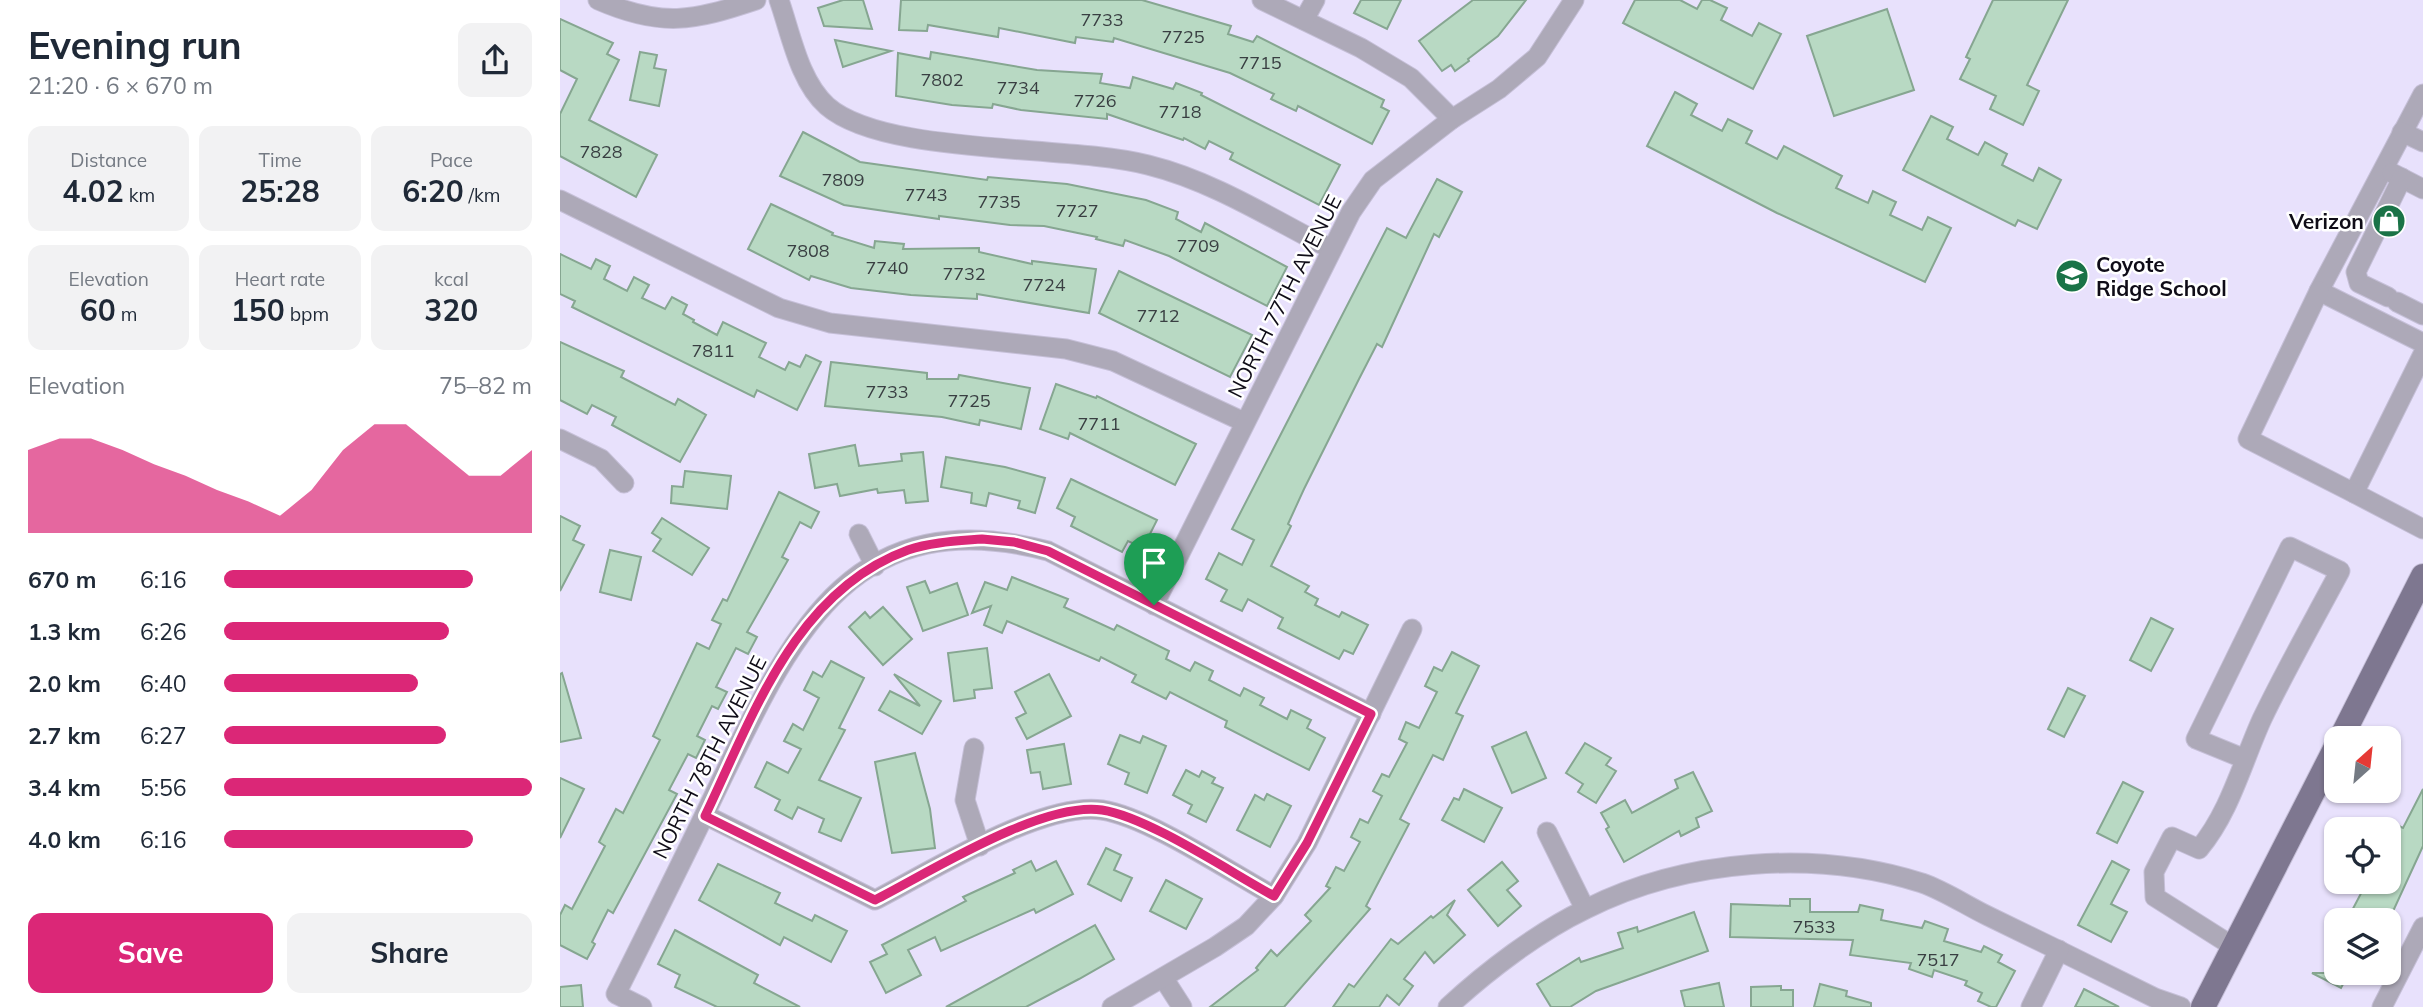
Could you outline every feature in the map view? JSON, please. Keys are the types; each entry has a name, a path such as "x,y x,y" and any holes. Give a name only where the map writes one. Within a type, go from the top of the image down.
{"main road":[{"path":"2347,726 2423,576"},
{"path":"2203,1007 2324,771"}],"street":[{"path":"598,0 621,10 682,20 756,0"},
{"path":"779,0 803,70 827,105 863,126 897,136 1110,156 1150,165 1193,178 1331,249"},
{"path":"1262,0 1361,48 1411,78 1452,119"},
{"path":"1304,20 1315,0"},
{"name":"NORTH 77TH AVENUE","path":"1154,605 1331,249 1373,180 1452,119 1499,89 1537,57 1574,0"},
{"path":"2423,94 2319,291 2248,439 2423,529"},
{"path":"2402,132 2423,142"},
{"path":"2382,168 2423,189"},
{"path":"2402,178 2356,272 2359,283 2423,315"},
{"path":"560,200 779,308 830,323 1066,349 1113,361 1244,422"},
{"path":"2319,291 2423,343"},
{"path":"2354,493 2423,354"},
{"path":"560,439 601,459 624,483"},
{"path":"859,534 875,566"},
{"name":"NORTH 78TH AVENUE","path":"642,1007 616,994 758,705 793,642 819,608 847,582 909,550 946,542 982,539 1014,542 1048,551 1371,714"},
{"path":"2234,947 2155,897 2154,872 2172,837 2199,849 2215,830 2263,718 2340,571 2290,547 2196,738 2245,759"},
{"path":"1112,1007 1164,979 1245,926 1274,896 1307,843 1412,629"},
{"path":"974,748 965,800 980,846"},
{"path":"705,816 875,900 980,846 1060,811 1101,810 1134,819 1274,896"},
{"path":"1547,832 1585,909"},
{"path":"1448,1007 1479,978 1585,909 1641,886 1702,871 1819,864 1877,872 1924,884 2155,998 2181,1007"},
{"path":"2382,1007 2423,927"},
{"path":"2031,1007 2059,950"},
{"path":"1164,979 1182,1007"}],"building":[{"path":"843,0 863,0 872,29 824,26 818,8"},
{"path":"901,0 1142,0 1231,26 1228,34 1253,42 1257,36 1384,100 1381,107 1389,111 1372,144 1298,106 1296,111 1271,99 1274,94 1230,73 1114,38 1113,42 1076,37 1075,43 999,28 998,37 928,25 927,31 899,30"},
{"path":"1361,0 1401,0 1387,29 1354,13"},
{"path":"1473,0 1526,0 1498,36 1468,59 1469,61 1455,71 1451,65 1442,71 1419,41"},
{"path":"1635,0 1680,0 1697,9 1702,0 1710,0 1727,8 1721,20 1752,36 1759,23 1781,34 1753,89 1623,23"},
{"path":"1993,0 2068,0 2027,85 2039,91 2023,125 1990,109 1996,96 1960,79 1970,59 1966,57"},
{"path":"1887,9 1914,90 1834,116 1807,36"},
{"path":"560,19 613,43 607,54 619,60 589,120 657,155 636,197 560,156 560,114 577,79 560,70"},
{"path":"835,40 891,51 843,67"},
{"path":"640,52 657,55 654,68 666,70 659,106 630,100"},
{"path":"931,52 1037,70 1102,74 1100,83 1130,88 1133,77 1173,89 1176,83 1202,93 1201,95 1340,165 1319,205 1230,159 1233,153 1209,141 1205,149 1184,138 1183,140 1107,114 1107,119 1021,110 993,104 992,108 952,105 896,96 898,53 930,59"},
{"path":"1675,92 1697,104 1691,115 1722,131 1728,119 1752,131 1746,143 1777,159 1784,146 1842,176 1836,188 1868,203 1873,191 1896,202 1890,215 1922,230 1928,217 1951,228 1925,282 1777,213 1647,146"},
{"path":"1931,116 1953,127 1947,139 1978,155 1985,142 2007,154 2002,165 2033,181 2039,168 2061,180 2037,229 2018,220 2015,226 1903,170"},
{"path":"803,132 860,162 987,180 988,177 1067,184 1146,200 1178,212 1176,219 1201,232 1205,223 1287,267 1267,306 1169,256 1125,240 1123,246 1096,239 1097,237 1044,226 1010,225 939,216 939,219 844,205 780,176"},
{"path":"1437,179 1462,192 1439,237 1434,234 1382,347 1377,344 1359,379 1304,489 1288,524 1291,526 1271,566 1309,586 1305,592 1318,599 1315,605 1339,617 1342,612 1368,625 1353,654 1344,650 1339,659 1278,628 1283,618 1248,599 1242,611 1221,601 1227,590 1206,579 1219,553 1242,565 1254,540 1232,529 1387,228 1406,238"},
{"path":"771,204 833,233 832,235 874,248 875,241 904,244 903,249 979,248 979,252 1032,264 1032,261 1096,269 1089,313 977,294 977,299 911,295 851,288 811,276 809,280 748,249"},
{"path":"560,254 591,269 596,259 610,266 604,279 627,291 634,277 649,285 642,298 665,309 672,297 687,305 683,314 717,335 723,322 766,343 759,357 785,370 789,362 800,367 806,355 821,362 797,410 757,390 754,397 572,307 575,301 560,294"},
{"path":"1119,271 1252,335 1230,377 1099,313"},
{"path":"560,342 624,371 621,377 675,405 678,399 706,415 680,462 612,425 616,417 592,405 587,414 560,400"},
{"path":"831,362 927,373 927,379 958,379 959,375 1030,388 1021,429 980,420 979,425 942,417 825,406"},
{"path":"1056,384 1096,398 1097,396 1196,444 1175,485 1070,433 1068,439 1040,429"},
{"path":"855,445 859,466 902,461 901,454 923,452 928,501 906,503 904,490 878,493 877,489 840,496 837,484 815,488 809,454"},
{"path":"946,457 1005,467 1045,478 1035,513 1018,508 1020,501 989,493 986,506 971,503 972,493 941,487"},
{"path":"685,471 731,476 727,509 671,503 672,486 683,487"},
{"path":"1071,479 1157,520 1143,548 1128,541 1122,552 1071,526 1075,517 1057,508"},
{"path":"779,492 819,512 811,528 800,522 782,557 788,560 747,632 757,637 748,654 736,648 716,687 727,692 718,709 712,706 697,736 705,740 696,758 688,754 669,790 677,794 613,913 608,910 592,942 595,944 587,959 560,945 560,915 565,905 572,909 605,846 599,842 616,809 623,813 660,740 653,736 697,643 709,649 721,624 712,620 723,599 727,601"},
{"path":"560,516 580,526 573,540 584,545 560,591"},
{"path":"662,518 709,548 692,575 653,551 661,539 652,533"},
{"path":"610,550 641,557 631,600 600,592"},
{"path":"1012,577 1068,599 1064,607 1114,630 1117,625 1169,651 1166,659 1190,671 1195,662 1213,671 1209,680 1240,696 1244,688 1264,698 1260,705 1287,719 1291,710 1311,720 1307,728 1325,738 1309,770 1225,727 1227,721 1170,692 1166,699 1132,682 1136,675 1101,657 1099,661 1007,621 1002,633 984,625 991,606 972,613 985,582 1007,590"},
{"path":"925,581 930,593 957,583 968,615 923,631 907,587"},
{"path":"883,607 912,639 883,665 849,627 865,612 870,618"},
{"path":"2151,618 2173,629 2151,671 2130,660"},
{"path":"987,648 992,688 974,690 975,698 954,701 948,653"},
{"path":"1452,652 1479,666 1456,713 1463,716 1443,760 1433,755 1400,819 1409,824 1366,906 1370,909 1284,1007 1210,1007 1258,970 1256,968 1271,950 1277,956 1311,921 1305,915 1330,888 1326,886 1336,867 1344,871 1360,842 1351,837 1360,819 1368,823 1382,796 1373,791 1382,774 1389,777 1407,743 1399,739 1406,722 1419,728 1437,692 1425,686 1434,667 1442,671"},
{"path":"831,661 864,678 839,728 845,730 819,780 861,798 841,841 819,832 824,819 798,807 792,819 775,810 780,800 755,787 767,762 788,773 801,749 784,741 793,724 803,730 819,698 804,690 813,672 822,677"},
{"path":"562,673 581,738 560,742 560,674"},
{"path":"894,674 941,701 922,734 879,710 890,691 920,706"},
{"path":"1049,674 1071,716 1027,739 1016,718 1026,713 1015,692"},
{"path":"2068,688 2085,696 2064,737 2048,729"},
{"path":"1526,732 1546,778 1512,793 1492,747"},
{"path":"1120,735 1140,743 1143,736 1166,746 1147,793 1125,784 1129,773 1108,764"},
{"path":"1585,743 1611,758 1606,765 1616,771 1596,803 1578,792 1583,784 1566,773"},
{"path":"1064,744 1071,784 1043,789 1040,772 1031,773 1027,750"},
{"path":"915,753 930,809 935,848 892,853 875,762"},
{"path":"1186,770 1199,777 1202,771 1215,778 1212,783 1223,788 1206,822 1188,813 1192,805 1173,795"},
{"path":"1693,772 1712,811 1696,818 1699,827 1681,836 1679,831 1624,862 1606,829 1609,827 1601,813 1625,800 1632,813 1678,788 1675,780"},
{"path":"560,778 584,789 560,838"},
{"path":"2123,782 2143,792 2117,843 2097,833"},
{"path":"1464,789 1502,808 1484,842 1442,820 1454,798 1459,800"},
{"path":"2423,789 2423,846 2401,894 2401,827 2403,828"},
{"path":"1267,794 1291,806 1270,847 1237,830 1255,795 1264,800"},
{"path":"1106,848 1121,855 1114,870 1132,878 1121,901 1088,884"},
{"path":"1031,861 1036,871 1056,861 1073,894 1036,913 1034,909 941,951 935,937 908,950 921,975 886,993 870,962 887,954 882,945 966,901 963,897 1015,873 1013,870"},
{"path":"2112,861 2129,870 2111,904 2127,912 2111,942 2078,925"},
{"path":"1502,862 1518,881 1507,890 1521,906 1498,926 1468,890"},
{"path":"718,864 780,893 775,903 812,921 815,915 847,931 831,962 784,937 780,945 699,900"},
{"path":"1166,880 1202,899 1186,929 1150,911"},
{"path":"2361,894 2401,894 2395,908 2353,908"},
{"path":"1790,899 1810,899 1810,912 1858,912 1860,905 1883,910 1881,920 1922,928 1925,921 1948,929 1944,941 1981,952 1984,946 2002,955 1998,962 2015,971 1996,1007 1991,1007 1978,1001 1982,993 1965,985 1967,981 1934,970 1932,977 1909,969 1911,963 1850,955 1853,940 1730,937 1731,904 1790,906"},
{"path":"1455,900 1447,915 1465,935 1434,963 1425,952 1404,979 1413,986 1399,1005 1387,995 1379,1007 1333,1007 1349,984 1354,987 1391,939 1398,944"},
{"path":"1694,912 1708,951 1596,991 1570,1007 1551,1007 1537,984 1579,958 1581,962 1623,948 1618,933 1637,927 1638,932"},
{"path":"1095,925 1114,959 1079,979 1026,1007 946,1007"},
{"path":"675,930 758,975 754,983 800,1007 717,1007 675,987 680,975 658,964"},
{"path":"2312,973 2324,973 2324,979"},
{"path":"1719,983 1724,1007 1685,1007 1681,991"},
{"path":"1820,984 1847,991 1846,996 1871,1003 1871,1007 1814,1007"},
{"path":"581,985 583,1007 560,1007 560,987"},
{"path":"1781,986 1781,990 1793,990 1793,1007 1751,1007 1751,987"},
{"path":"2084,989 2119,1007 2075,1007"}],"place":[{"name":"Verizon","path":"2389,221"},
{"name":"Coyote Ridge School","path":"2072,276"}],"route":[{"path":"982,539 1014,542 1048,551 1154,605 1371,714 1307,843 1274,896 1134,819 1101,810 1060,811 980,846 875,900 705,816 758,705 793,642 819,608 847,582 909,550 946,542 982,539"}]}
